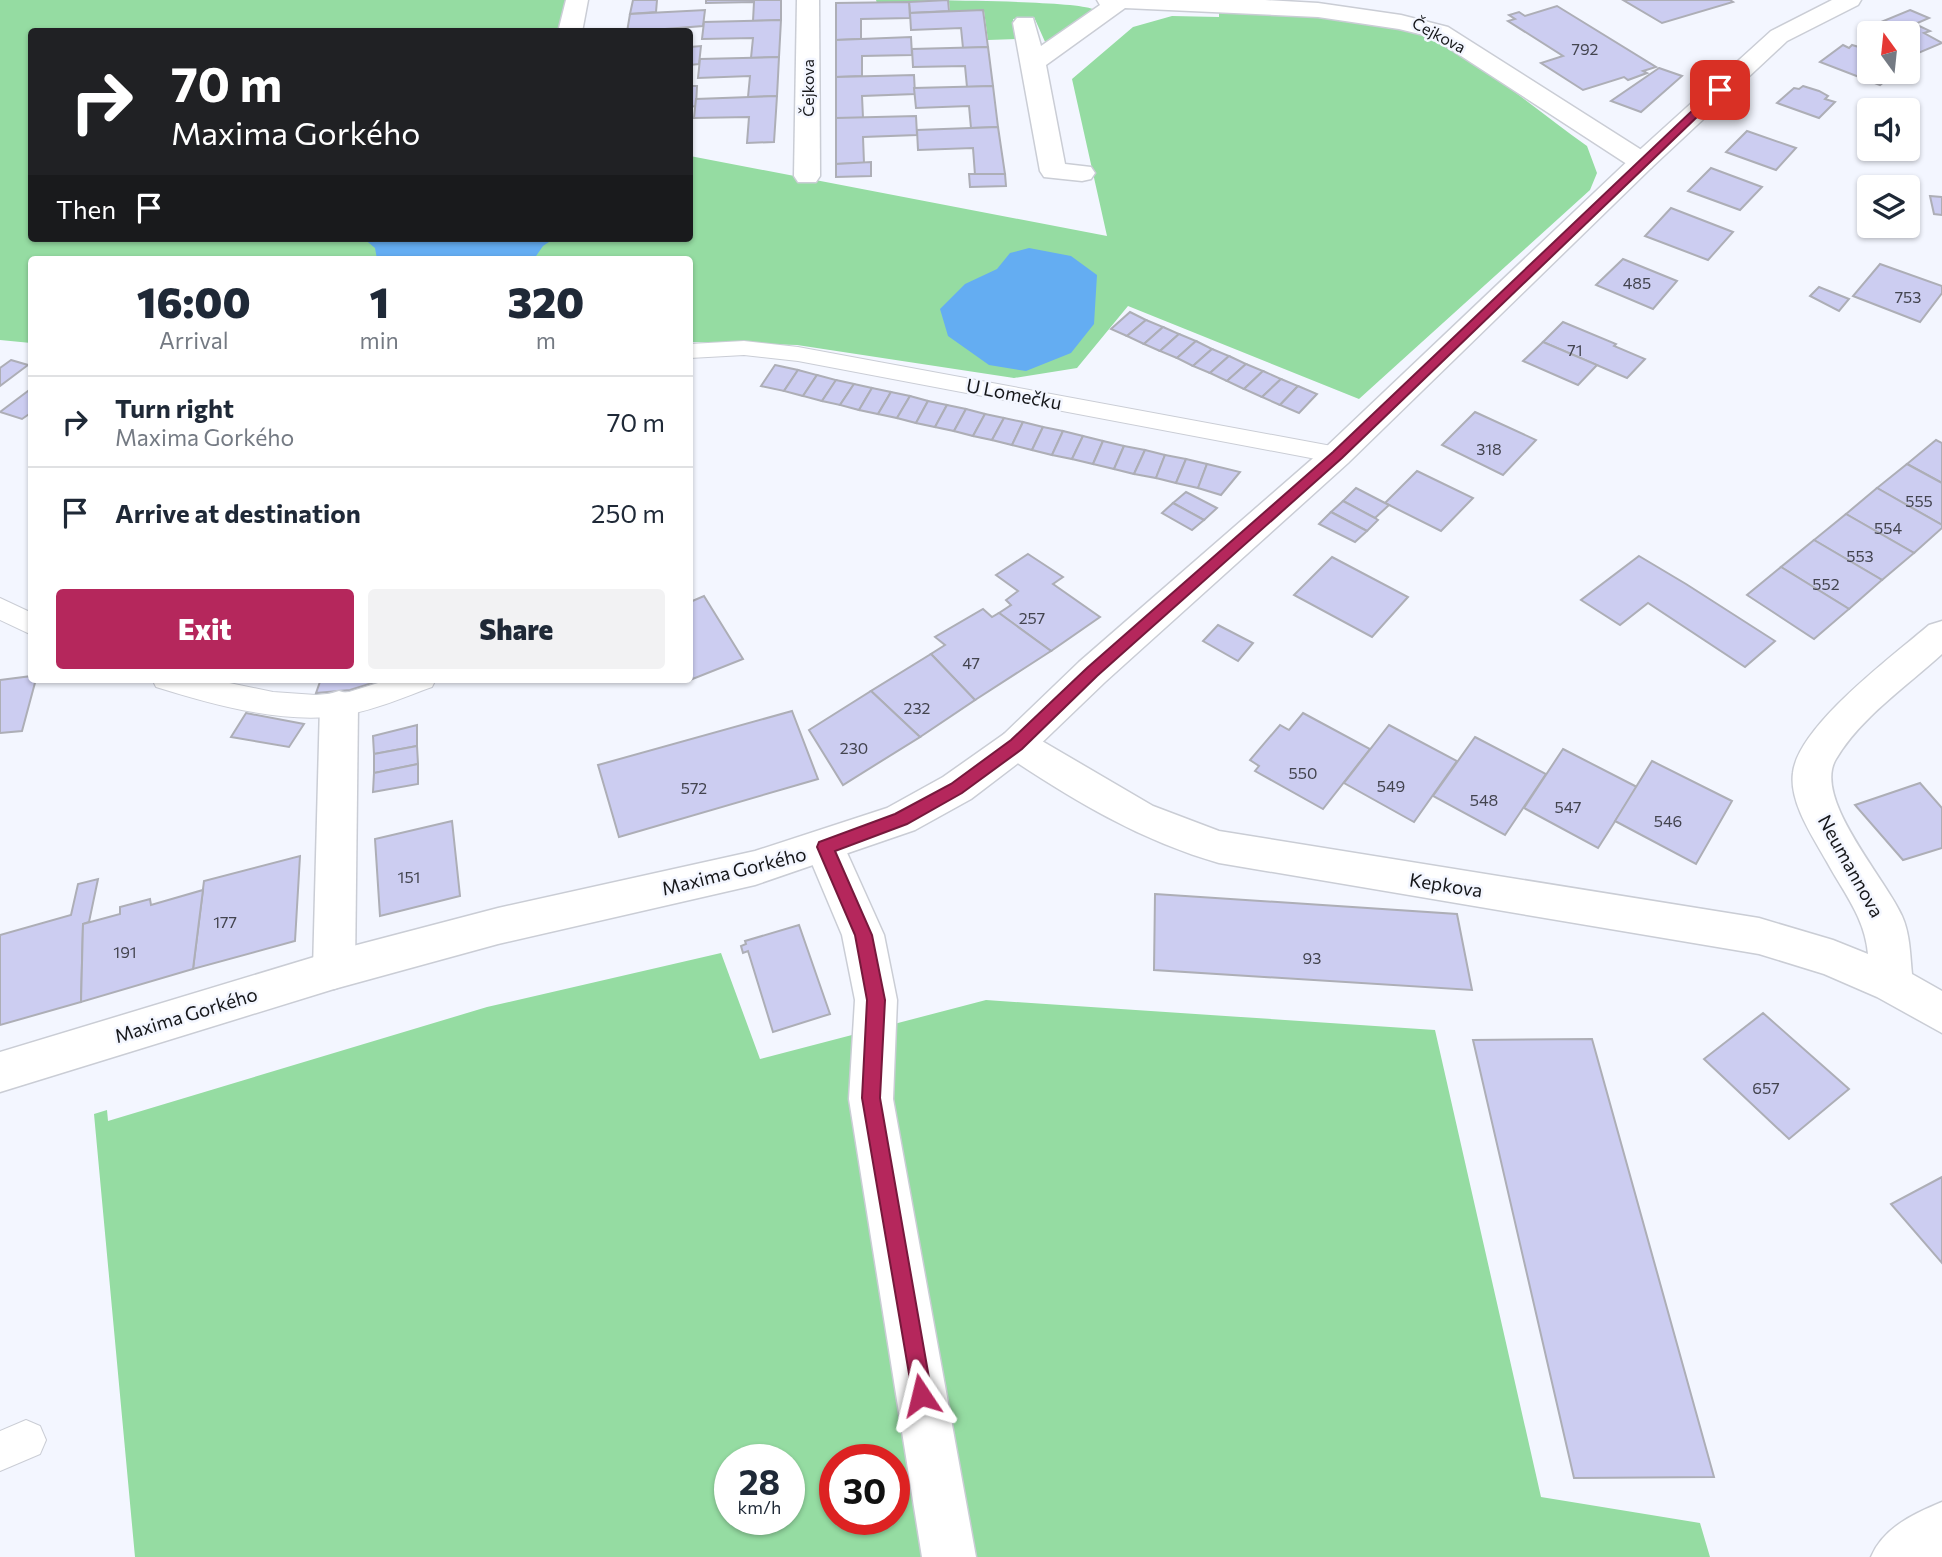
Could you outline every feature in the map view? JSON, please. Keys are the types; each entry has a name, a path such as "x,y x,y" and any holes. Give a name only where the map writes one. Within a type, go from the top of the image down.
{"street":[{"path":"571,28 577,0"},
{"name":"Čejkova","path":"807,176 808,0"},
{"name":"Maxima Gorkého","path":"0,1072 334,970 498,926 755,868 825,847 901,819 957,788 1017,744 1092,672 1337,455 1642,162 1779,36 1822,11 1850,0"},
{"name":"Čejkova","path":"1033,63 1114,1 1319,5 1362,9 1414,20 1440,32 1642,162"},
{"path":"1025,23 1052,171 1082,173"},
{"name":"Neumannova","path":"1892,984 1882,919 1825,822 1812,789 1814,760 1836,732 1942,634"},
{"path":"334,970 339,705"},
{"name":"Kepkova","path":"1017,744 1118,808 1188,840 1219,848 1759,936 1833,958 1892,984 1942,1014"},
{"path":"825,847 863,935 876,1000 871,1098 949,1557"},
{"path":"1898,1557 1942,1530"}],"lane":[{"name":"U Lomečku","path":"693,351 744,348 798,354 1337,455"},
{"path":"0,608 28,623"},
{"path":"183,683 247,698 292,704 339,705 409,683"}],"green space":[{"path":"0,0 566,0 561,28 28,28 28,242 693,242 693,157 1107,236 1072,79 1133,27 1172,16 1219,17 1219,12 1356,17 1399,27 1425,37 1450,49 1497,79 1587,146 1597,173 1590,190 1359,399 1128,306 1077,368 1014,378 797,345 693,342 693,256 28,256 28,343 0,340"},
{"path":"876,0 1025,2 1093,9 1046,44 1034,17 1013,19 1017,39 988,40 984,11 950,12 949,1 877,3"},
{"path":"721,953 760,1059 986,1000 1435,1030 1541,1497 1700,1523 1710,1557 135,1557 94,1114 107,1110 108,1121 487,1007"}],"water":[{"path":"368,242 549,242 536,256 376,256 375,248"},
{"path":"1029,248 1071,256 1097,275 1094,324 1071,353 1026,371 989,365 948,336 940,309 965,284 997,269 1010,253"}],"building":[{"path":"633,0 657,0 656,12 630,14"},
{"path":"706,0 781,0 781,20 753,21 754,2 706,3"},
{"path":"948,0 949,11 910,13 909,2"},
{"path":"1623,0 1730,0 1733,2 1662,23"},
{"path":"909,2 910,18 861,19 861,39 836,40 836,3"},
{"path":"1557,6 1656,67 1628,80 1624,77 1583,90 1541,63 1563,56 1508,21 1515,19 1509,15 1519,12 1525,16"},
{"path":"705,10 703,26 678,28 628,28 630,14"},
{"path":"983,10 988,47 963,48 961,28 911,30 910,13"},
{"path":"1910,10 1929,18 1920,22 1883,21"},
{"path":"781,20 779,57 751,58 753,38 702,39 704,22"},
{"path":"1920,26 1930,31 1924,33 1942,43 1920,52"},
{"path":"911,37 912,55 862,56 862,76 836,77 836,40"},
{"path":"1843,45 1849,48 1852,45 1857,46 1857,76 1820,62"},
{"path":"701,46 699,64 693,65 693,47"},
{"path":"988,47 993,86 967,87 965,66 913,67 912,49"},
{"path":"779,57 777,96 748,97 750,76 698,78 700,59"},
{"path":"1659,68 1682,76 1641,112 1611,101"},
{"path":"914,75 915,94 862,96 863,118 836,118 836,77"},
{"path":"693,86 697,86 696,106 693,106"},
{"path":"993,86 998,127 971,128 969,106 916,108 914,88"},
{"path":"1803,86 1819,91 1828,96 1825,99 1835,102 1819,118 1777,103 1794,88"},
{"path":"777,96 774,142 747,143 749,117 694,118 696,99"},
{"path":"916,116 917,135 863,137 864,163 836,164 836,118"},
{"path":"998,127 1005,174 975,175 973,148 918,150 917,130"},
{"path":"1747,131 1796,148 1776,170 1726,152"},
{"path":"871,162 871,176 836,177 836,164"},
{"path":"1711,168 1762,187 1740,210 1688,191"},
{"path":"969,174 1005,174 1006,186 970,187"},
{"path":"1930,196 1942,197 1942,215 1934,214"},
{"path":"1671,208 1733,232 1708,260 1645,236"},
{"path":"1623,259 1677,281 1653,309 1596,285"},
{"path":"1880,264 1942,286 1942,293 1920,322 1853,296"},
{"path":"1819,287 1849,299 1839,311 1810,296"},
{"path":"1130,312 1146,320 1127,336 1111,329"},
{"path":"1146,320 1163,327 1144,344 1127,336"},
{"path":"1563,322 1645,359 1627,378 1543,342"},
{"path":"1163,327 1179,334 1160,351 1144,344"},
{"path":"1179,334 1196,341 1177,358 1160,351"},
{"path":"1196,341 1212,349 1193,366 1177,358"},
{"path":"1543,342 1597,365 1578,385 1523,361"},
{"path":"1212,349 1229,356 1210,373 1193,366"},
{"path":"1229,356 1246,364 1227,381 1210,373"},
{"path":"11,360 28,365 0,386 0,368"},
{"path":"1246,364 1263,371 1244,389 1227,381"},
{"path":"775,365 798,370 784,391 761,386"},
{"path":"798,370 817,375 803,396 784,391"},
{"path":"1263,371 1281,379 1262,397 1244,389"},
{"path":"817,375 836,380 822,401 803,396"},
{"path":"1281,379 1298,386 1280,405 1262,397"},
{"path":"836,380 854,384 840,405 822,401"},
{"path":"854,384 872,388 859,410 840,405"},
{"path":"1298,386 1317,394 1299,413 1280,405"},
{"path":"872,388 891,392 878,414 859,410"},
{"path":"28,391 28,415 22,419 0,412"},
{"path":"891,392 910,396 897,418 878,414"},
{"path":"910,396 928,401 916,423 897,418"},
{"path":"928,401 947,405 935,427 916,423"},
{"path":"947,405 966,409 954,431 935,427"},
{"path":"966,409 985,414 973,436 954,431"},
{"path":"1475,412 1536,440 1503,475 1442,445"},
{"path":"985,414 1004,418 992,440 973,436"},
{"path":"1004,418 1023,422 1012,445 992,440"},
{"path":"1023,422 1043,427 1032,450 1012,445"},
{"path":"1043,427 1063,431 1052,455 1032,450"},
{"path":"1063,431 1083,436 1072,459 1052,455"},
{"path":"1083,436 1103,441 1093,464 1072,459"},
{"path":"1936,440 1942,443 1942,483 1907,464"},
{"path":"1103,441 1124,446 1114,469 1093,464"},
{"path":"1124,446 1145,450 1134,474 1114,469"},
{"path":"1145,450 1165,455 1156,478 1134,474"},
{"path":"1165,455 1186,459 1176,483 1156,478"},
{"path":"1186,459 1207,464 1198,488 1176,483"},
{"path":"1207,464 1240,472 1221,495 1198,488"},
{"path":"1907,464 1942,483 1942,525 1877,488"},
{"path":"1417,471 1473,498 1441,531 1385,503"},
{"path":"1356,488 1389,505 1375,518 1343,501"},
{"path":"1877,488 1942,525 1942,528 1914,553 1846,514"},
{"path":"1186,492 1217,508 1204,520 1173,503"},
{"path":"1343,501 1378,520 1367,531 1331,512"},
{"path":"1173,503 1204,520 1192,530 1162,513"},
{"path":"1331,512 1367,531 1355,542 1319,524"},
{"path":"1846,514 1914,553 1882,580 1814,540"},
{"path":"1814,540 1882,580 1849,609 1781,567"},
{"path":"1028,554 1063,577 1053,584 1100,617 1051,651 999,613 1011,605 1006,600 1018,591 996,575"},
{"path":"1639,556 1775,641 1745,667 1648,603 1620,625 1581,600"},
{"path":"1332,557 1408,597 1372,637 1294,595"},
{"path":"1781,567 1849,609 1814,639 1747,595"},
{"path":"704,596 743,659 693,679 693,601"},
{"path":"983,609 992,617 999,613 1051,651 975,700 931,654 945,645 935,637"},
{"path":"1218,625 1253,643 1238,661 1203,641"},
{"path":"931,654 975,700 920,737 871,691"},
{"path":"28,676 28,683 35,683 22,731 0,733 0,680"},
{"path":"320,683 372,683 350,690 316,693"},
{"path":"871,691 920,737 843,785 809,730"},
{"path":"792,711 818,779 619,837 598,765"},
{"path":"246,713 304,724 289,747 231,737"},
{"path":"1303,713 1370,749 1323,809 1255,771 1259,766 1250,760 1280,725 1289,730"},
{"path":"417,725 417,746 374,754 373,736"},
{"path":"1389,725 1457,761 1414,822 1344,783"},
{"path":"1475,737 1546,774 1505,835 1433,796"},
{"path":"417,746 418,764 374,773 374,754"},
{"path":"1563,749 1637,787 1598,848 1524,808"},
{"path":"1652,761 1732,801 1696,864 1615,821"},
{"path":"418,764 418,784 373,792 374,773"},
{"path":"1920,783 1942,808 1942,848 1903,860 1855,805"},
{"path":"452,821 460,896 380,916 375,839"},
{"path":"300,856 295,941 193,969 204,881"},
{"path":"98,879 89,922 83,924 81,1002 0,1025 0,935 71,915 78,884"},
{"path":"203,890 193,969 81,1002 83,924 120,914 120,907 150,899 151,905"},
{"path":"1155,894 1457,914 1472,990 1154,970"},
{"path":"799,925 830,1014 773,1032 748,951 743,953 741,946 746,944 745,941"},
{"path":"1763,1013 1849,1089 1789,1139 1704,1059"},
{"path":"1592,1039 1714,1477 1574,1478 1473,1040"},
{"path":"1942,1177 1942,1263 1891,1204"}],"route":[{"path":"921,1395 871,1098 876,1000 863,935 825,847 901,819 957,788 1017,744 1092,672 1337,455 1720,90"}]}
